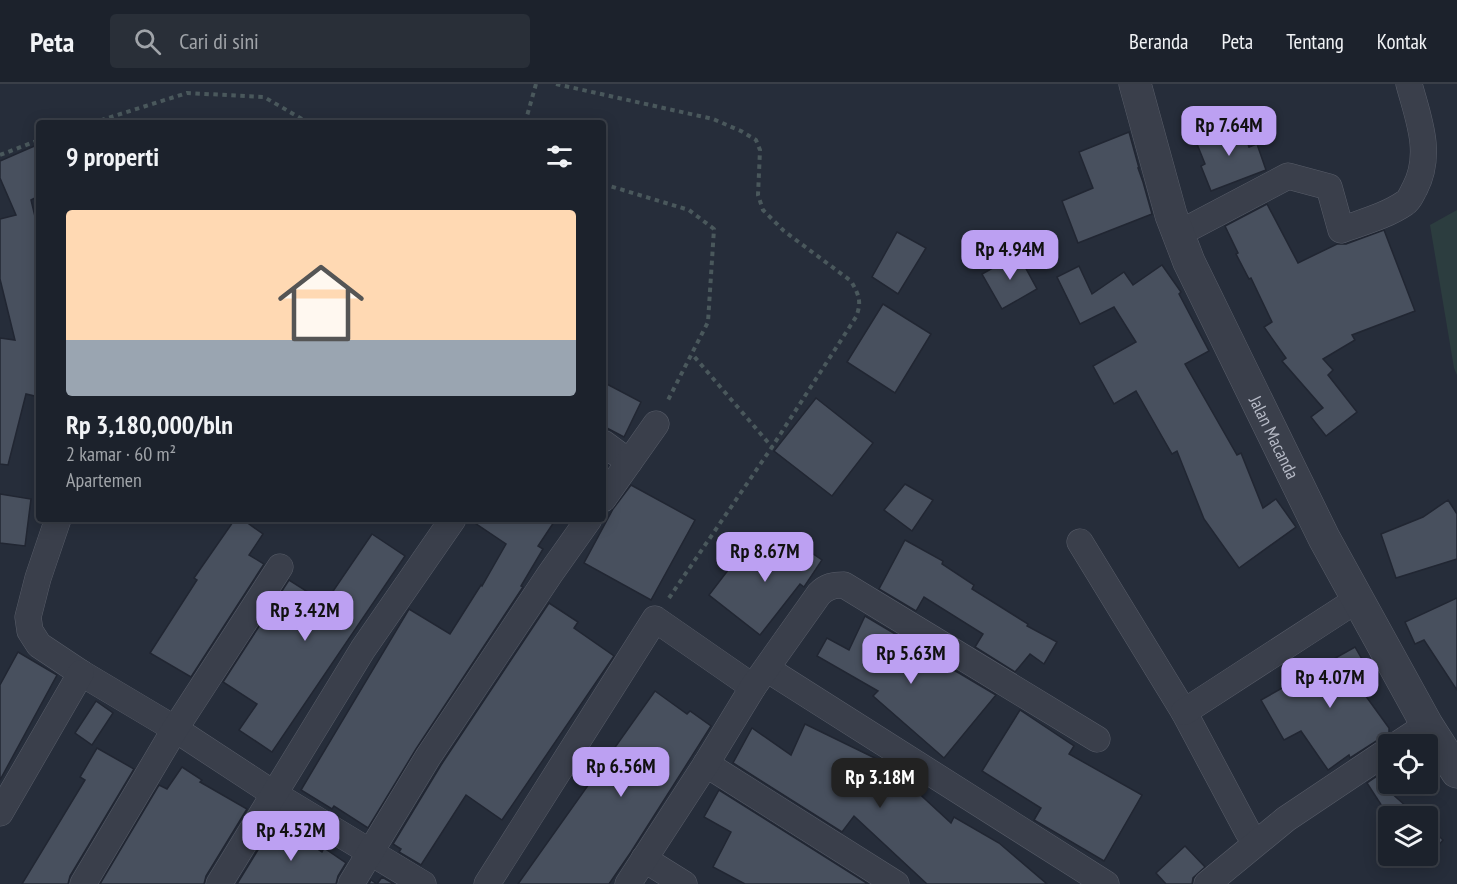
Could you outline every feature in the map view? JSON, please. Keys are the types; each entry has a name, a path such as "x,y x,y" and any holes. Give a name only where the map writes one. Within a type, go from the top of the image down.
{"street":[{"name":"Jalan Macanda","path":"1135,84 1168,204 1190,262 1324,538 1427,724 1457,772"},
{"path":"1178,234 1287,176 1329,187 1341,230 1382,216 1407,202 1417,183 1423,162 1424,140 1408,84"},
{"path":"606,495 656,424"},
{"path":"606,445 629,462"},
{"path":"57,522 27,617 30,631 39,645 175,729 274,794 423,884"},
{"path":"219,884 363,649 451,522"},
{"path":"351,884 428,758 587,522"},
{"path":"1080,542 1184,712 1248,832"},
{"path":"83,884 175,729 280,567"},
{"path":"628,884 760,678 819,594 834,585 844,585 1097,739"},
{"path":"1184,712 1358,599"},
{"path":"487,884 655,620 760,678 1097,882"},
{"path":"0,813 81,673"},
{"path":"1412,734 1427,724"},
{"path":"1207,884 1286,819 1378,757"},
{"path":"706,764 896,884"},
{"path":"644,859 684,884"}],"path":[{"path":"526,120 536,84"},
{"path":"556,84 713,119 756,140 760,150 758,195 763,210 784,231 851,281 858,292 860,306 856,317 772,447 655,620"},
{"path":"102,120 187,93 264,97 304,120"},
{"path":"0,155 36,141"},
{"path":"606,185 689,210 714,229 708,322 656,424"},
{"path":"692,354 772,447"}],"shaded area":[{"path":"1457,210 1457,375 1430,225"}],"building":[{"path":"1240,121 1249,147 1257,144 1266,170 1211,191 1201,166 1205,164 1195,139"},
{"path":"1129,132 1152,214 1078,243 1062,201 1093,188 1079,152"},
{"path":"36,145 36,198 31,200 36,221 36,396 26,394 8,465 0,464 0,338 15,340 0,279 0,219 16,215 0,178 0,161"},
{"path":"1267,204 1298,263 1337,244 1346,244 1384,230 1415,311 1352,335 1355,340 1323,359 1333,370 1328,375 1357,412 1326,436 1311,417 1323,408 1282,361 1286,358 1264,327 1272,322 1251,278 1249,279 1236,254 1238,253 1225,226"},
{"path":"897,232 926,248 898,294 872,277"},
{"path":"1018,254 1037,289 1002,309 982,274"},
{"path":"1162,265 1181,292 1179,294 1209,351 1185,364 1237,455 1241,453 1263,508 1276,499 1296,527 1239,568 1204,519 1177,451 1172,454 1136,391 1114,404 1093,366 1136,342 1114,307 1080,324 1057,277 1079,266 1092,294 1124,272 1133,285"},
{"path":"883,304 931,334 895,393 847,362"},
{"path":"606,384 641,402 624,437 606,428"},
{"path":"816,398 873,443 832,496 774,451"},
{"path":"905,484 933,500 912,531 884,510"},
{"path":"631,485 695,520 651,600 584,563 613,509"},
{"path":"0,494 31,499 25,546 0,543"},
{"path":"1448,500 1457,514 1457,559 1396,578 1381,534 1423,517"},
{"path":"233,522 246,522 263,534 249,555 264,564 191,677 150,653 197,580 194,578"},
{"path":"473,522 554,522 538,546 543,549 521,586 523,587 416,749 368,828 334,806 332,809 301,790 409,609 450,634 482,586 506,544"},
{"path":"372,534 405,556 272,752 239,730 257,704 223,682 289,580 325,603"},
{"path":"784,534 822,560 804,587 800,584 760,635 709,595 745,548 764,562"},
{"path":"905,540 943,561 942,564 974,585 972,589 1028,624 1027,626 1057,642 1044,664 1030,654 1015,672 975,647 983,634 924,597 916,611 879,589"},
{"path":"1457,598 1457,690 1424,640 1415,644 1405,622"},
{"path":"549,603 578,622 574,628 614,656 502,820 466,795 421,865 399,852 401,849 393,844 441,765"},
{"path":"865,616 902,638 900,642 996,695 944,758 873,696 878,691 817,656 827,638 849,650"},
{"path":"1355,647 1378,687 1365,695 1389,728 1389,732 1378,734 1378,740 1350,758 1349,755 1328,770 1301,731 1284,740 1261,700"},
{"path":"18,652 57,675 0,780 0,685"},
{"path":"655,691 687,714 690,711 711,726 609,884 518,884"},
{"path":"96,701 113,713 92,745 75,733"},
{"path":"1020,710 1074,746 1069,754 1142,795 1104,861 1034,820 1041,808 982,771"},
{"path":"805,724 887,764 951,823 954,817 999,843 1047,884 927,884 854,816 842,832 733,763 752,728 791,755"},
{"path":"97,748 134,769 70,876 68,884 22,884 85,780 80,777"},
{"path":"182,767 202,780 200,782 247,809 206,876 204,884 100,884 159,785 167,789"},
{"path":"1378,776 1378,794 1392,794 1406,806 1382,806 1367,783"},
{"path":"719,790 868,884 745,884 713,867 731,832 704,817"},
{"path":"278,823 322,852 324,848 346,863 336,884 237,884 274,824"},
{"path":"1438,835 1443,840 1438,846"},
{"path":"1185,846 1205,867 1193,878 1192,884 1166,884 1156,873"},
{"path":"382,877 394,884 377,884"}]}
